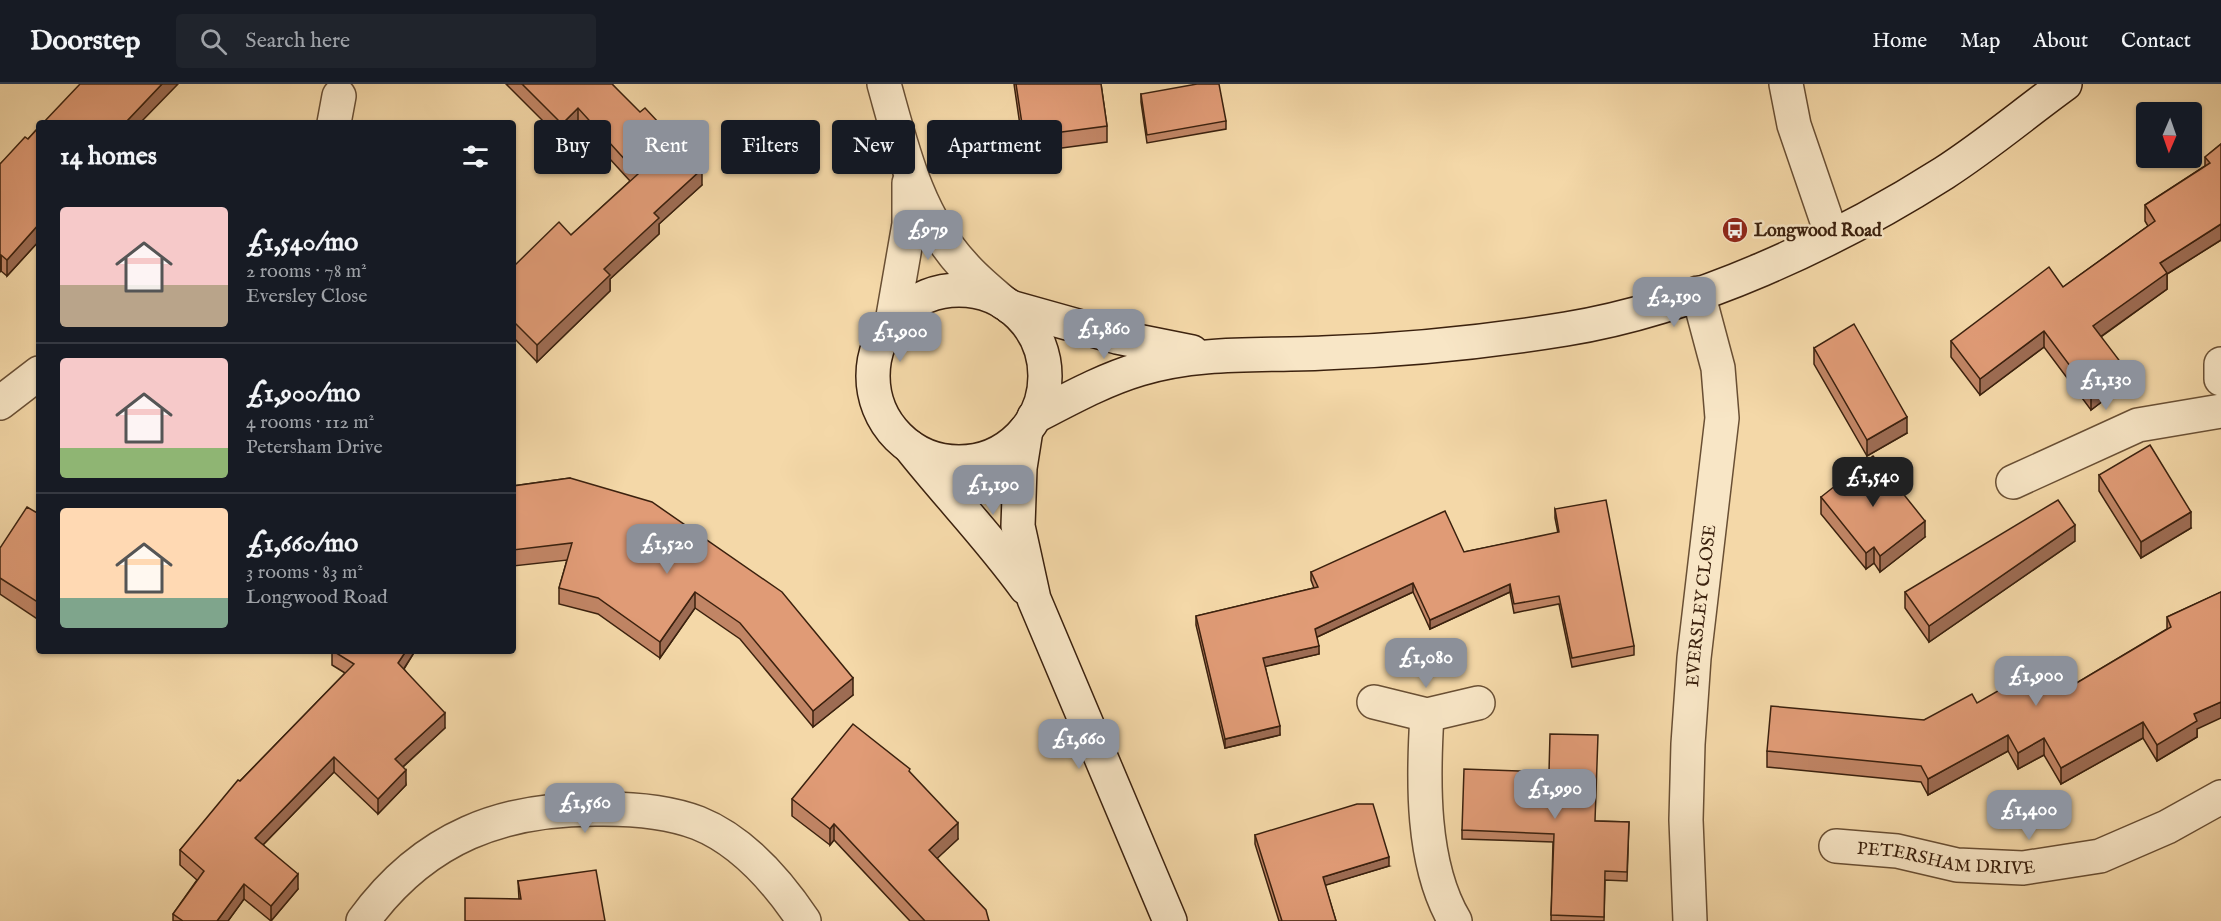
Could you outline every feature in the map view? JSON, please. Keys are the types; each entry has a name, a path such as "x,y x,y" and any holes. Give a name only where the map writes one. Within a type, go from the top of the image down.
{"street":[{"path":"884,84 909,175 935,228 963,265 1028,324 1040,346 1045,370 1043,394 1030,424 1020,468 1018,526 1034,599 1170,921"},
{"path":"1786,84 1794,125 1832,236"},
{"path":"909,447 932,458 958,463 984,459 1007,448 1030,424 1100,384 1142,368 1212,356 1323,353 1441,345 1568,329 1636,313 1698,294 1765,268 1832,236 1945,173 2065,84"},
{"path":"892,322 909,224 909,175"},
{"path":"1034,599 993,542 947,494 909,447 889,427 876,401 872,374 878,346 892,322 910,305 932,294 957,290 981,292 1007,305 1117,337 1212,356"},
{"name":"EVERSLEY CLOSE","path":"1690,921 1686,820 1688,744 1694,658 1722,418 1715,352 1698,294"},
{"path":"2221,364 2221,380"},
{"path":"0,404 36,375"},
{"path":"2013,482 2138,425 2221,411"},
{"path":"1374,702 1427,716 1478,703"},
{"path":"1427,716 1424,774 1426,824 1436,872 1455,921"},
{"name":"PETERSHAM DRIVE","path":"1836,846 1897,851 1957,865 2023,868 2100,856 2167,827 2221,796"},
{"path":"363,921 390,888 413,866 456,837 492,822 535,811 581,808 627,809 667,814 699,824 755,861 782,889 804,921"}],"building":[{"path":"80,84 162,84 128,120 46,120"},
{"path":"522,84 612,84 640,112 645,108 656,120 623,120 623,158 611,144 611,120 589,120 578,108 566,120 558,120"},
{"path":"1016,84 1101,84 1107,126 1062,132 1062,120 1021,120"},
{"path":"1197,84 1219,84 1226,121 1147,135 1141,94"},
{"path":"36,130 36,227 7,260 0,256 0,164 25,137 28,139"},
{"path":"2221,144 2221,224 2160,263 2167,273 2093,326 2125,368 2091,394 2044,331 1980,379 1951,341 2049,267 2063,287 2155,221 2145,205 2210,163 2205,157"},
{"path":"638,174 697,174 654,213 659,218 604,269 610,275 537,345 516,324 516,264 559,222 571,235"},
{"path":"1854,324 1907,417 1867,440 1814,348"},
{"path":"2150,445 2191,512 2141,542 2099,475"},
{"path":"1873,456 1925,521 1880,556 1874,547 1866,553 1821,497"},
{"path":"570,478 652,502 782,592 853,678 813,711 740,623 695,592 660,642 598,598 559,588 572,543 516,550 516,486"},
{"path":"1606,500 1634,646 1572,658 1559,596 1514,604 1510,584 1430,620 1413,583 1315,629 1319,646 1263,658 1280,726 1225,739 1196,616 1318,587 1311,572 1445,511 1464,552 1559,532 1555,509"},
{"path":"2058,500 2075,525 1929,626 1905,592"},
{"path":"27,507 36,512 36,601 0,578 0,548"},
{"path":"2221,592 2221,702 2194,714 2197,721 2157,745 2143,722 2061,768 2044,738 2018,753 2008,735 1928,779 1921,766 1767,751 1771,706 1924,720 1972,694 1977,703 2054,659 2070,687 2171,627 2167,617"},
{"path":"338,654 404,654 398,663 445,713 395,759 406,770 378,799 334,757 255,838 298,874 271,906 244,884 217,921 183,921 173,914 204,871 180,850 238,780 240,781 354,664"},
{"path":"853,724 910,769 909,771 958,823 929,850 986,910 989,921 925,921 834,824 830,829 792,799"},
{"path":"1550,734 1598,735 1595,821 1629,822 1627,872 1605,871 1604,917 1551,915 1554,834 1462,830 1464,769 1549,772"},
{"path":"1357,804 1373,804 1389,857 1323,877 1336,921 1282,921 1255,835"},
{"path":"596,870 605,921 465,921 465,898 521,899 518,881"}],"place":[{"name":"Longwood Road","path":"1735,230"}]}
